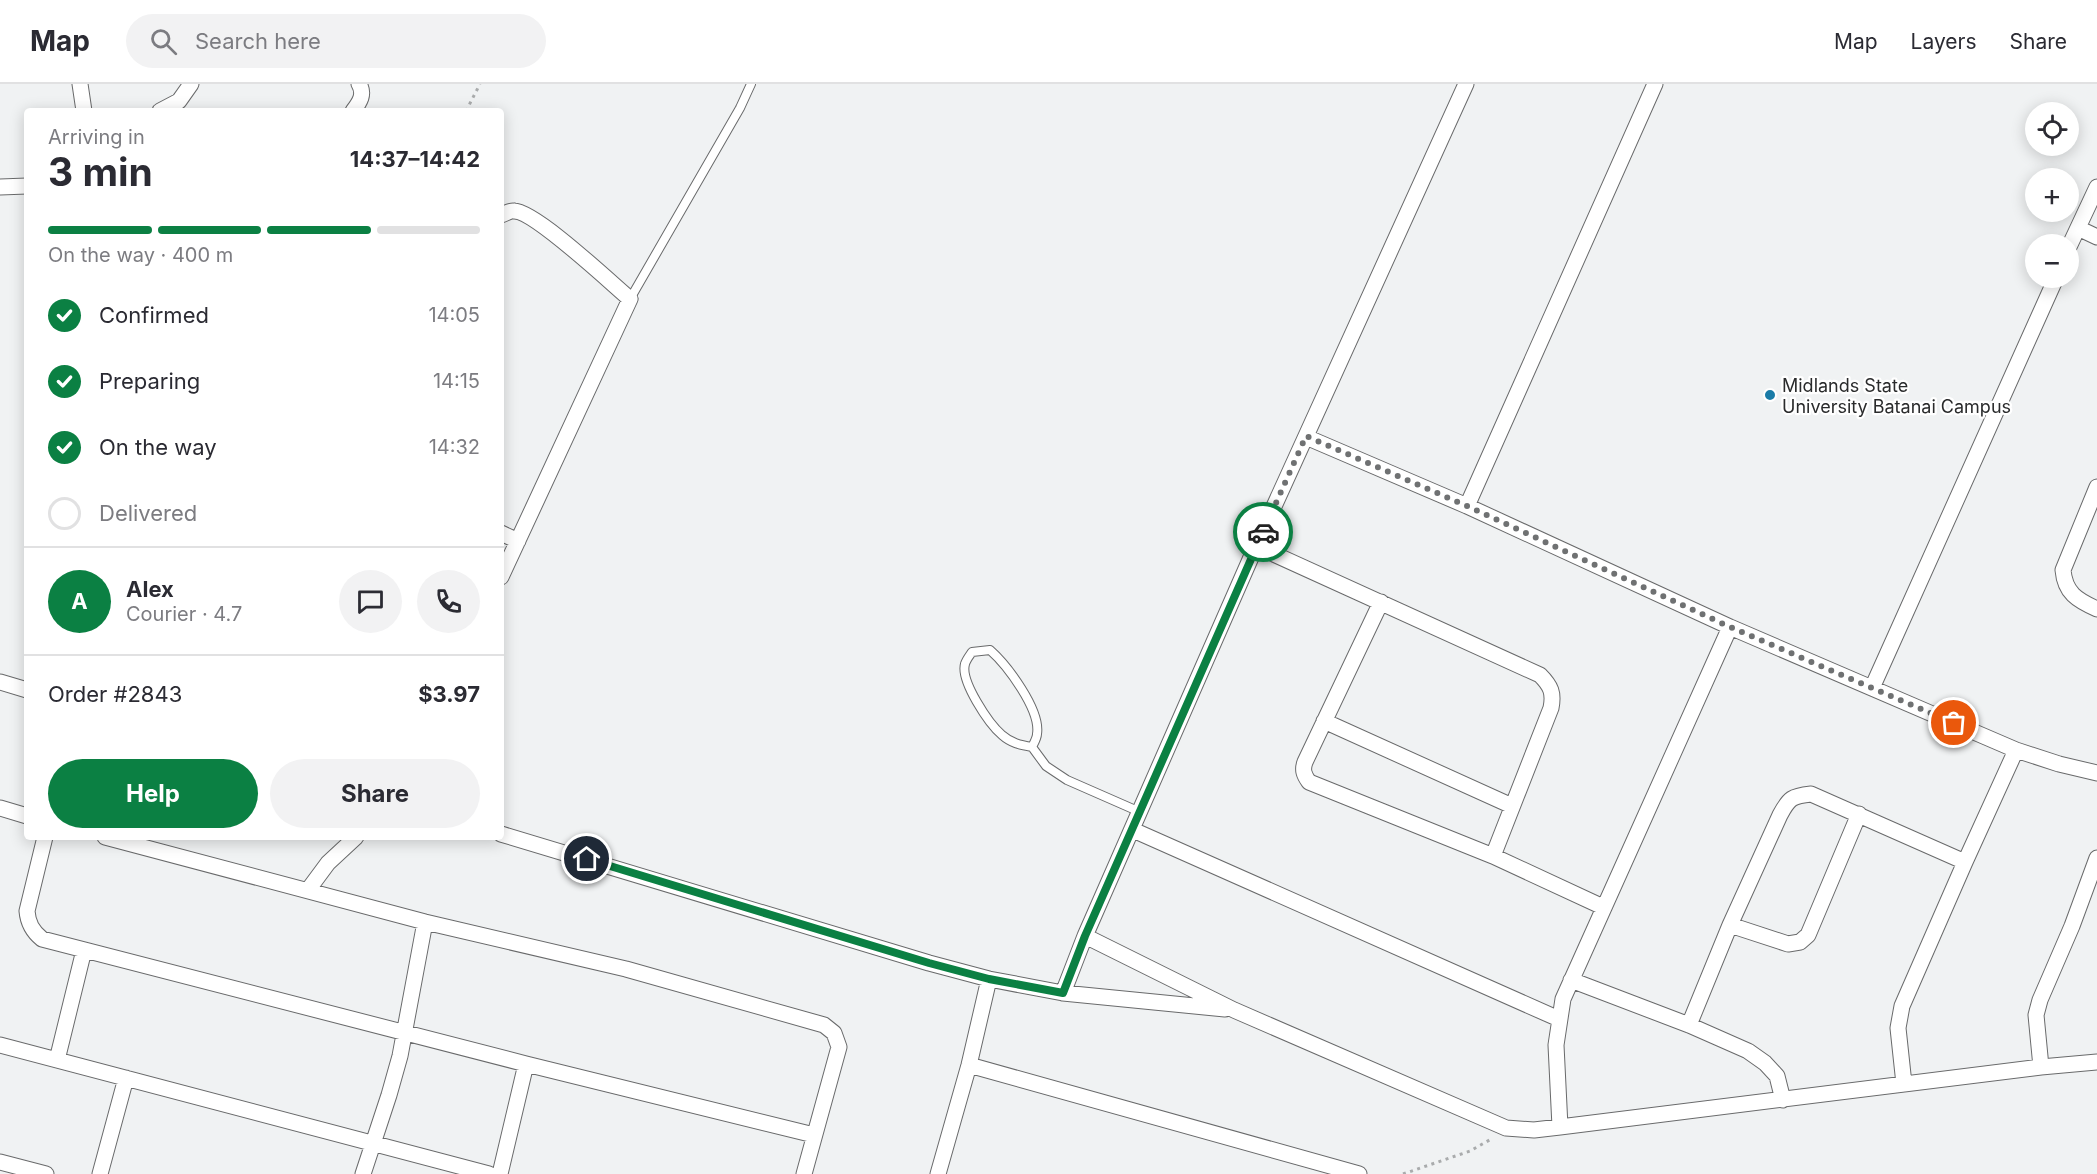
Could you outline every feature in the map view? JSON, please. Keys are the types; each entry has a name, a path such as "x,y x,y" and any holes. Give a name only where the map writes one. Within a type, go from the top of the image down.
{"street":[{"path":"80,84 84,108"},
{"path":"166,108 179,101 191,84"},
{"path":"355,108 361,101 362,90 358,84"},
{"path":"1063,993 1085,936 1256,546 1466,84"},
{"path":"1467,506 1655,84"},
{"path":"0,187 24,186"},
{"path":"2075,234 2097,187"},
{"path":"504,214 513,210 525,214 573,249 630,299 504,571"},
{"path":"2078,228 2097,237"},
{"path":"1872,688 2052,288"},
{"path":"1306,436 1467,506 1730,627 2016,750 2097,773"},
{"path":"2097,487 2063,570 2064,582 2070,593 2079,601 2097,609"},
{"path":"504,535 518,541"},
{"path":"1256,546 1540,675 1548,683 1553,695 1551,708 1492,856"},
{"path":"1381,602 1303,769 1309,782 1492,856 1603,907"},
{"path":"1560,1127 1556,1045 1563,999 1730,627"},
{"path":"0,682 24,689"},
{"path":"1324,721 1512,806"},
{"path":"1904,1084 1898,1028 1902,1006 2016,750"},
{"path":"1689,1025 1730,925 1788,801 1797,795 1811,794 1965,862"},
{"path":"0,808 24,815"},
{"path":"1730,925 1788,944 1800,942 1808,935 1859,814"},
{"path":"1133,830 1559,1019"},
{"path":"504,835 989,979 1063,993 1234,1010"},
{"path":"44,840 27,910 28,922 42,939 526,1064 814,1135"},
{"path":"116,840 425,922 626,969 824,1025 834,1033 839,1047 804,1174"},
{"path":"308,891 328,863 354,840"},
{"path":"2041,1067 2036,1015 2040,1000 2072,926 2097,858"},
{"path":"363,1174 389,1095 404,1033 425,922"},
{"path":"1085,936 1234,1010 1506,1128 1534,1130 2097,1062"},
{"path":"57,1060 84,950"},
{"path":"938,1174 969,1065 989,979"},
{"path":"1570,980 1689,1025 1748,1051 1765,1063 1777,1076 1783,1100"},
{"path":"0,1045 489,1174"},
{"path":"500,1174 526,1064"},
{"path":"969,1065 1359,1174"},
{"path":"100,1174 126,1078"},
{"path":"0,1162 46,1174"}],"lane":[{"path":"630,299 740,108 751,84"},
{"path":"1032,747 1038,733 1035,717 1021,687 1002,660 990,650 972,652 964,665 967,682 982,710 1000,734 1016,744 1032,747 1046,766 1067,780 1140,812"}],"path":[{"path":"468,108 480,84"},
{"path":"1402,1174 1470,1151 1486,1143 1506,1128"}],"way so far":[{"path":"1263,532 1306,436 1467,506 1730,627 1954,723"}],"place":[{"name":"Midlands State University Batanai Campus","path":"1770,395"}],"route":[{"path":"587,859 929,963 989,979 1063,993 1085,936 1263,532"}]}
